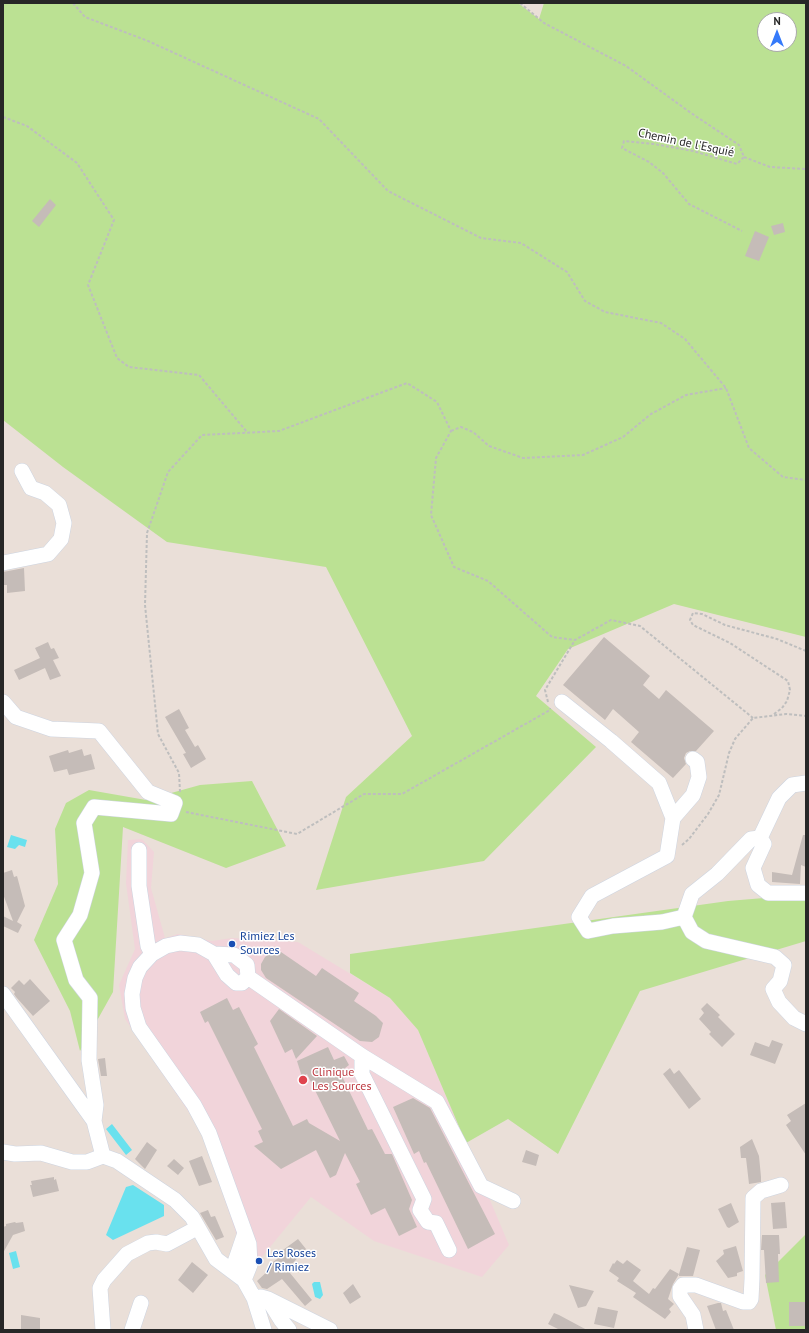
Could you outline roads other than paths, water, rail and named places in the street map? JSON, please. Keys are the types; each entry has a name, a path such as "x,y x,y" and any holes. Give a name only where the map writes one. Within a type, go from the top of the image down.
{"street":[{"path":"3,563 48,554 61,539 64,523 59,505 45,493 31,488 22,472"},
{"path":"3,702 16,717 51,729 99,730 148,792 173,809 94,807 84,823 92,873 80,915 64,940 76,980 90,998 89,1060 96,1105 94,1121"},
{"path":"562,702 612,741 659,783 673,818 667,856 592,896 579,917 588,931 614,926 662,922 684,917"},
{"path":"673,818 693,795 700,777 697,762 693,759"},
{"path":"760,838 779,798 792,785 806,783"},
{"path":"760,838 764,844 753,868 758,885 768,893 806,893"},
{"path":"760,838 752,839 718,874 692,894 684,917 692,932 706,941 775,957 784,965 780,981 773,989 779,1002 794,1018 806,1024"},
{"path":"139,850 139,886 148,946 152,954"},
{"path":"214,954 227,975 236,983 242,983 248,977 247,965 234,955 214,954 198,945 180,943 166,946 152,954 140,967 135,978 132,994 139,1026 194,1105 209,1133 250,1244 251,1261 244,1280"},
{"path":"248,977 362,1056 437,1102 481,1186 513,1201"},
{"path":"3,994 94,1121 103,1156"},
{"path":"362,1056 362,1074 424,1199 420,1210 428,1222 436,1223 449,1250"},
{"path":"3,1152 15,1154 41,1153 72,1162 87,1162 103,1156 117,1161 175,1200 192,1217 216,1259 244,1280 289,1330"},
{"path":"696,1330 693,1315 680,1296 680,1289 683,1285 696,1285 743,1302 749,1302 752,1298 753,1198 761,1191 782,1185"},
{"path":"103,1330 100,1288 104,1280 127,1254 148,1243 156,1242 167,1244 197,1228"},
{"path":"232,1271 245,1232"},
{"path":"680,1289 695,1302 706,1330"},
{"path":"261,1299 264,1330"},
{"path":"261,1299 330,1330"},
{"path":"132,1330 141,1303"}],"water":[{"path":"11,835 27,840 25,847 19,845 15,849 7,847"},
{"path":"112,1124 132,1150 126,1155 106,1129"},
{"path":"133,1185 164,1205 164,1216 113,1240 106,1235 126,1187"},
{"path":"16,1251 20,1267 13,1269 9,1253"},
{"path":"314,1282 320,1282 323,1295 320,1299 315,1297 312,1284"}],"place":[{"name":"Rimiez Les Sources","path":"232,944"},
{"name":"Clinique Les Sources","path":"303,1080"},
{"name":"Les Roses / Rimiez","path":"259,1261"}]}
